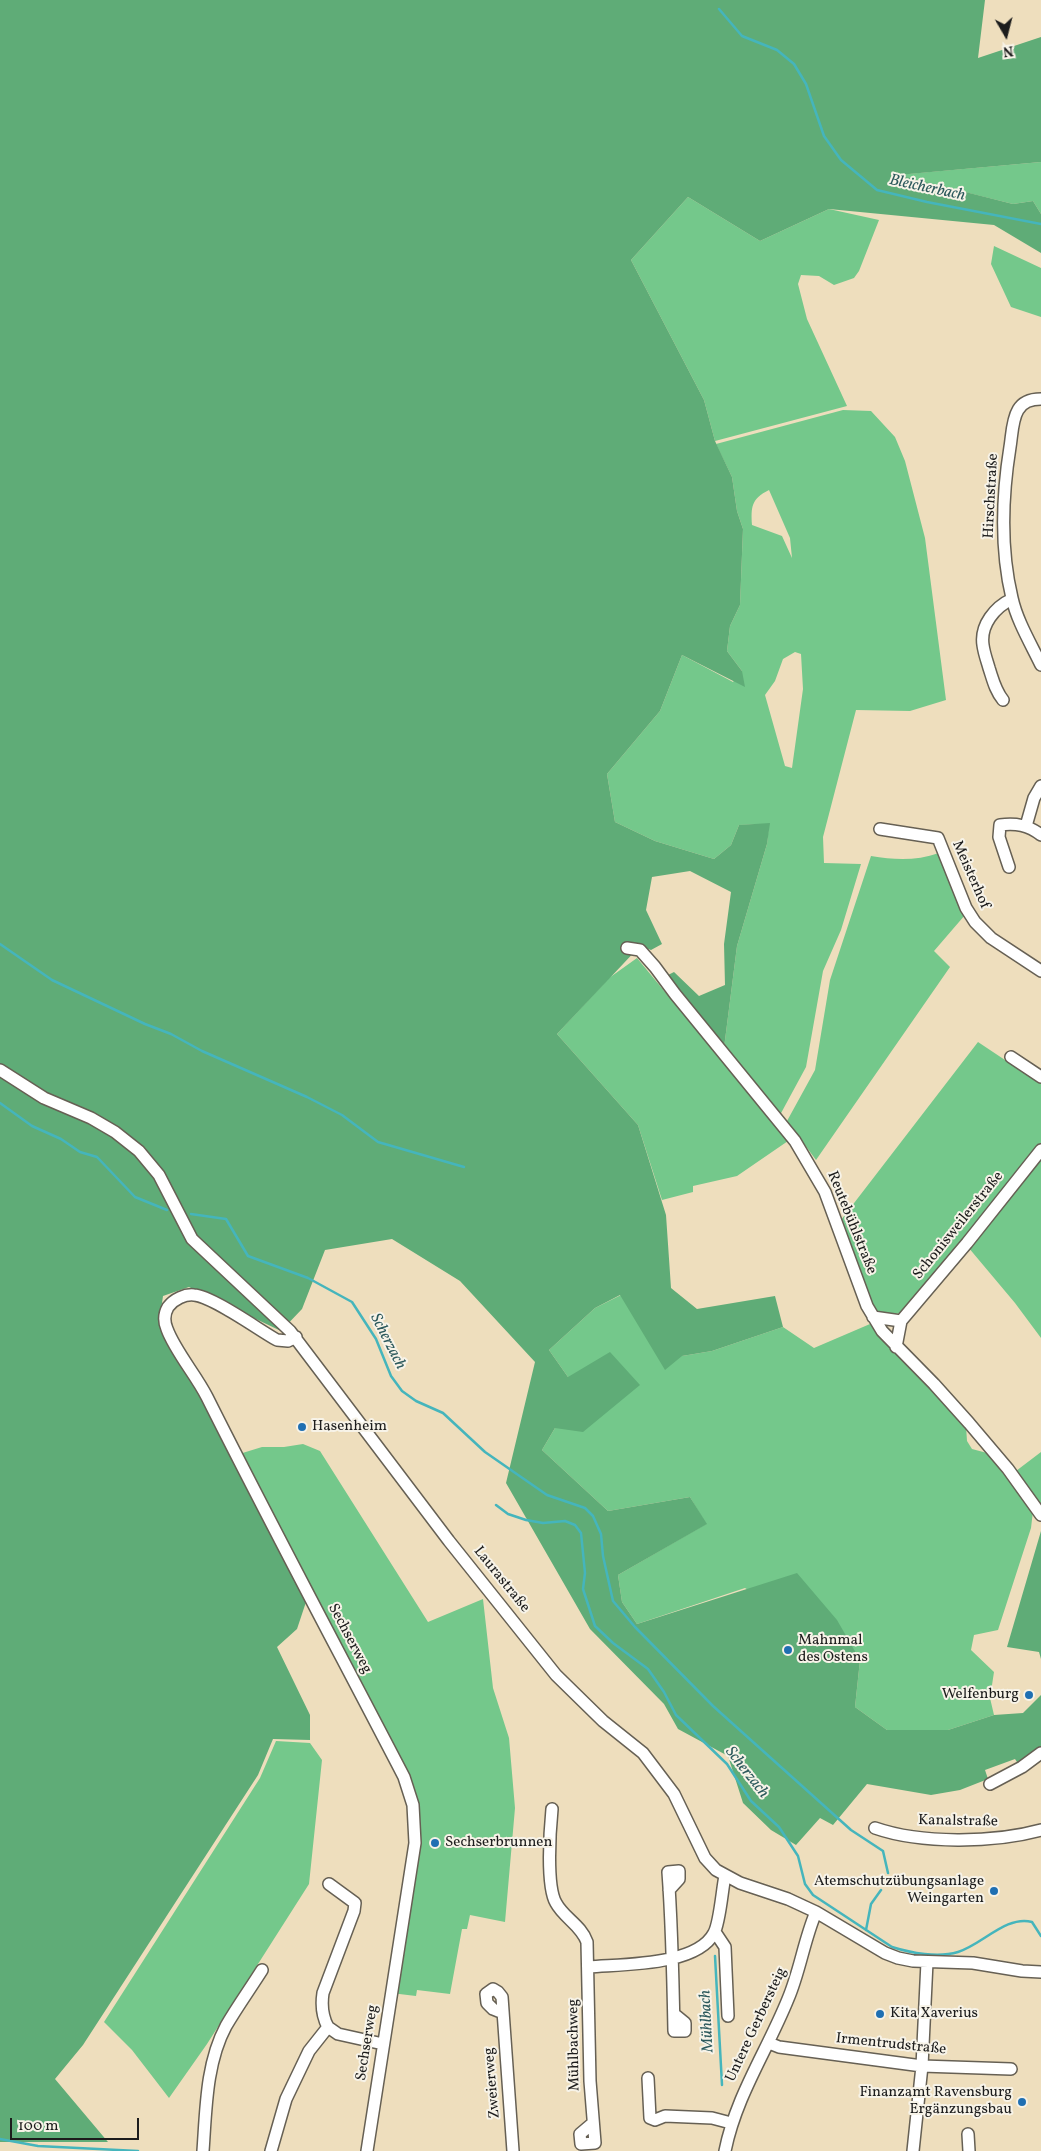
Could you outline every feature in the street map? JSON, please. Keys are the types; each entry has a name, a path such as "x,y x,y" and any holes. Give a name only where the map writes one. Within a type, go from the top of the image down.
{"street":[{"name":"Hirschstraße","path":"1041,399 1030,400 1023,404 1014,420 1008,461 1002,534 1012,599 1038,653 1041,665"},
{"path":"1003,700 996,690 982,644 984,628 991,614 1003,603 1012,599"},
{"path":"1026,826 1034,798 1041,786"},
{"path":"1009,867 999,837 1000,825 1013,823 1026,826 1041,835"},
{"name":"Meisterhof","path":"880,829 938,838 966,908 975,922 991,938 1041,970"},
{"name":"Reutebühlstraße","path":"627,948 640,950 655,967 795,1141 825,1192 867,1306 882,1331 934,1384 1008,1469 1041,1516"},
{"path":"1011,1057 1041,1077"},
{"name":"Laurastraße","path":"0,1070 44,1098 91,1118 115,1132 140,1151 159,1175 192,1238 209,1257 256,1297 296,1338 438,1526 556,1675 603,1721 643,1752 674,1794 705,1858 725,1876"},
{"name":"Schonisweilerstraße","path":"896,1347 901,1321 1041,1150"},
{"name":"Sechserweg","path":"296,1338 288,1342 277,1340 211,1301 196,1295 184,1296 176,1300 168,1307 164,1318 167,1330 200,1383 304,1587 400,1768 413,1805 415,1843 367,2151"},
{"path":"873,1317 901,1321"},
{"path":"990,1784 1022,1767 1041,1753"},
{"name":"Mühlbachweg","path":"552,1809 549,1839 554,1902 584,1934 587,1942 590,2080 593,2123"},
{"name":"Kanalstraße","path":"875,1828 906,1835 966,1840 1007,1838 1041,1830"},
{"path":"589,1967 673,1959 696,1951 715,1932 725,1876 788,1899 816,1912 885,1953 905,1960 973,1962 1022,1971 1041,1972"},
{"path":"329,1884 355,1903 349,1928 323,1993 321,2005 323,2017 328,2027 338,2034 383,2044"},
{"path":"669,1890 674,2014"},
{"name":"Untere Gerbersteig","path":"725,2151 731,2122 744,2089 789,1998 800,1968 810,1927 816,1912"},
{"path":"715,1932 725,1947 728,2016"},
{"path":"913,2151 922,2066 927,1962"},
{"path":"203,2151 207,2099 213,2060 226,2027 262,1970"},
{"name":"Zweierweg","path":"502,2012 513,2151"},
{"path":"271,2151 286,2100 309,2051 328,2027"},
{"name":"Irmentrudstraße","path":"768,2043 779,2047 922,2066 1010,2068"},
{"path":"648,2078 650,2118 655,2120 665,2116 712,2118 731,2122"},
{"path":"968,2134 969,2151"}],"green space":[{"path":"0,0 985,0 978,58 1041,37 1041,162 898,175 1013,204 1033,201 1041,214 1041,253 994,225 829,209 760,241 688,197 631,260 704,400 715,441 732,477 737,511 743,529 740,605 730,626 727,651 742,671 745,687 682,655 660,711 607,774 615,822 655,841 714,859 731,845 739,825 770,823 767,844 737,946 724,1048 666,976 674,972 699,996 725,985 724,944 731,892 690,871 652,877 646,910 662,944 651,950 640,946 557,1034 638,1125 666,1215 671,1288 697,1309 775,1296 783,1327 712,1351 682,1356 665,1370 620,1295 595,1308 549,1350 568,1377 610,1352 640,1385 583,1432 555,1428 542,1450 608,1511 690,1497 707,1524 618,1575 622,1602 637,1624 797,1573 837,1620 860,1660 855,1707 887,1730 948,1730 994,1715 1023,1713 1041,1695 1041,1747 1019,1765 1015,1759 985,1770 988,1779 960,1790 931,1795 867,1784 833,1825 820,1818 796,1845 771,1830 743,1803 728,1756 678,1729 664,1704 590,1629 506,1483 535,1362 460,1281 392,1239 325,1250 302,1309 281,1331 189,1287 163,1296 159,1324 196,1384 307,1599 297,1629 277,1647 310,1715 310,1740 273,1739 258,1775 83,2045 55,2079 108,2142 0,2142"},
{"path":"1041,162 1041,214 1033,201 1013,204 896,175"},
{"path":"688,197 760,241 829,209 879,220 859,271 854,278 834,285 819,276 801,275 798,284 807,319 847,406 715,441 704,400 631,260"},
{"path":"994,246 1041,268 1041,317 1011,307 991,264"},
{"path":"843,410 871,411 895,437 905,461 925,538 946,700 910,711 856,710 823,837 824,863 861,864 841,930 823,971 806,1067 780,1115 724,1048 737,946 767,844 769,824 739,825 731,845 714,859 655,841 615,822 607,774 660,711 682,655 733,682 742,671 727,651 730,626 740,605 743,529 737,511 732,477 716,444","holes":["769,490 790,538 792,558 782,536 752,525 753,504 755,500","795,652 801,654 803,689 792,768 785,766 765,695 775,681 783,659"]},
{"path":"939,853 965,915 934,951 950,967 816,1160 787,1121 815,1070 830,980 871,856 905,859"},
{"path":"637,958 788,1141 737,1176 693,1186 693,1192 662,1200 638,1125 557,1034 609,978"},
{"path":"978,1042 1041,1084 1041,1146 901,1313 881,1313 871,1306 841,1220"},
{"path":"1041,1158 1041,1338 1015,1303 968,1247"},
{"path":"621,1295 682,1356 712,1351 783,1327 814,1348 870,1324 966,1426 967,1441 972,1449 987,1453 1033,1511 1031,1528 998,1630 974,1635 971,1650 994,1672 990,1698 994,1715 948,1730 887,1730 855,1707 860,1660 745,1588 637,1624 622,1602 618,1575 706,1524 690,1497 608,1511 542,1450 555,1428 568,1377 549,1350 595,1308"},
{"path":"303,1444 320,1451 428,1622 483,1599 493,1688 509,1738 515,1808 505,1922 470,1915 467,1929 462,1929 450,1994 417,1990 416,1996 391,1993 415,1843 413,1805 236,1455 262,1447 284,1447"},
{"path":"1041,1452 1041,1504 1016,1471"},
{"path":"1041,1531 1041,1659 1039,1652 1007,1647"},
{"path":"276,1741 310,1743 322,1760 309,1884 207,2044 169,2098 132,2050 104,2022 260,1778"}],"waterway":[{"name":"Bleicherbach","path":"719,9 742,36 777,50 794,64 806,84 824,136 841,160 877,190 927,202 1041,224"},
{"path":"0,944 52,980 145,1024 171,1034 202,1051 307,1097 342,1115 378,1142 464,1167"},
{"name":"Scherzach","path":"0,1103 32,1126 61,1139 80,1152 97,1157 135,1197 167,1210"},
{"path":"191,1214 226,1219 248,1256 308,1278 352,1302 376,1339 391,1376 402,1391 416,1401 443,1413 485,1452 547,1495 585,1508 593,1516 601,1534 603,1556 613,1601 635,1627 713,1706 851,1830 883,1851 888,1873"},
{"name":"Scherzach","path":"496,1505 508,1514 526,1520 543,1523 565,1521 575,1525 581,1533 585,1573 583,1589 595,1626 613,1643 648,1669 664,1692 676,1715 727,1764 751,1801 779,1827 798,1856 805,1884 813,1895 892,1947 916,1953 942,1955 958,1952 1003,1927 1022,1921 1032,1922 1041,1936"},
{"path":"866,1930 871,1904 881,1890"},
{"name":"Mühlbach","path":"715,1956 722,2085"},
{"path":"0,2139 38,2146 138,2151"}],"place":[{"name":"Hasenheim","path":"302,1427"},
{"name":"Mahnmal des Ostens","path":"788,1650"},
{"name":"Welfenburg","path":"1029,1695"},
{"name":"Sechserbrunnen","path":"435,1843"},
{"name":"Atemschutzübungsanlage Weingarten","path":"994,1891"},
{"name":"Kita Xaverius","path":"880,2014"},
{"name":"Finanzamt Ravensburg Ergänzungsbau","path":"1022,2102"}]}
